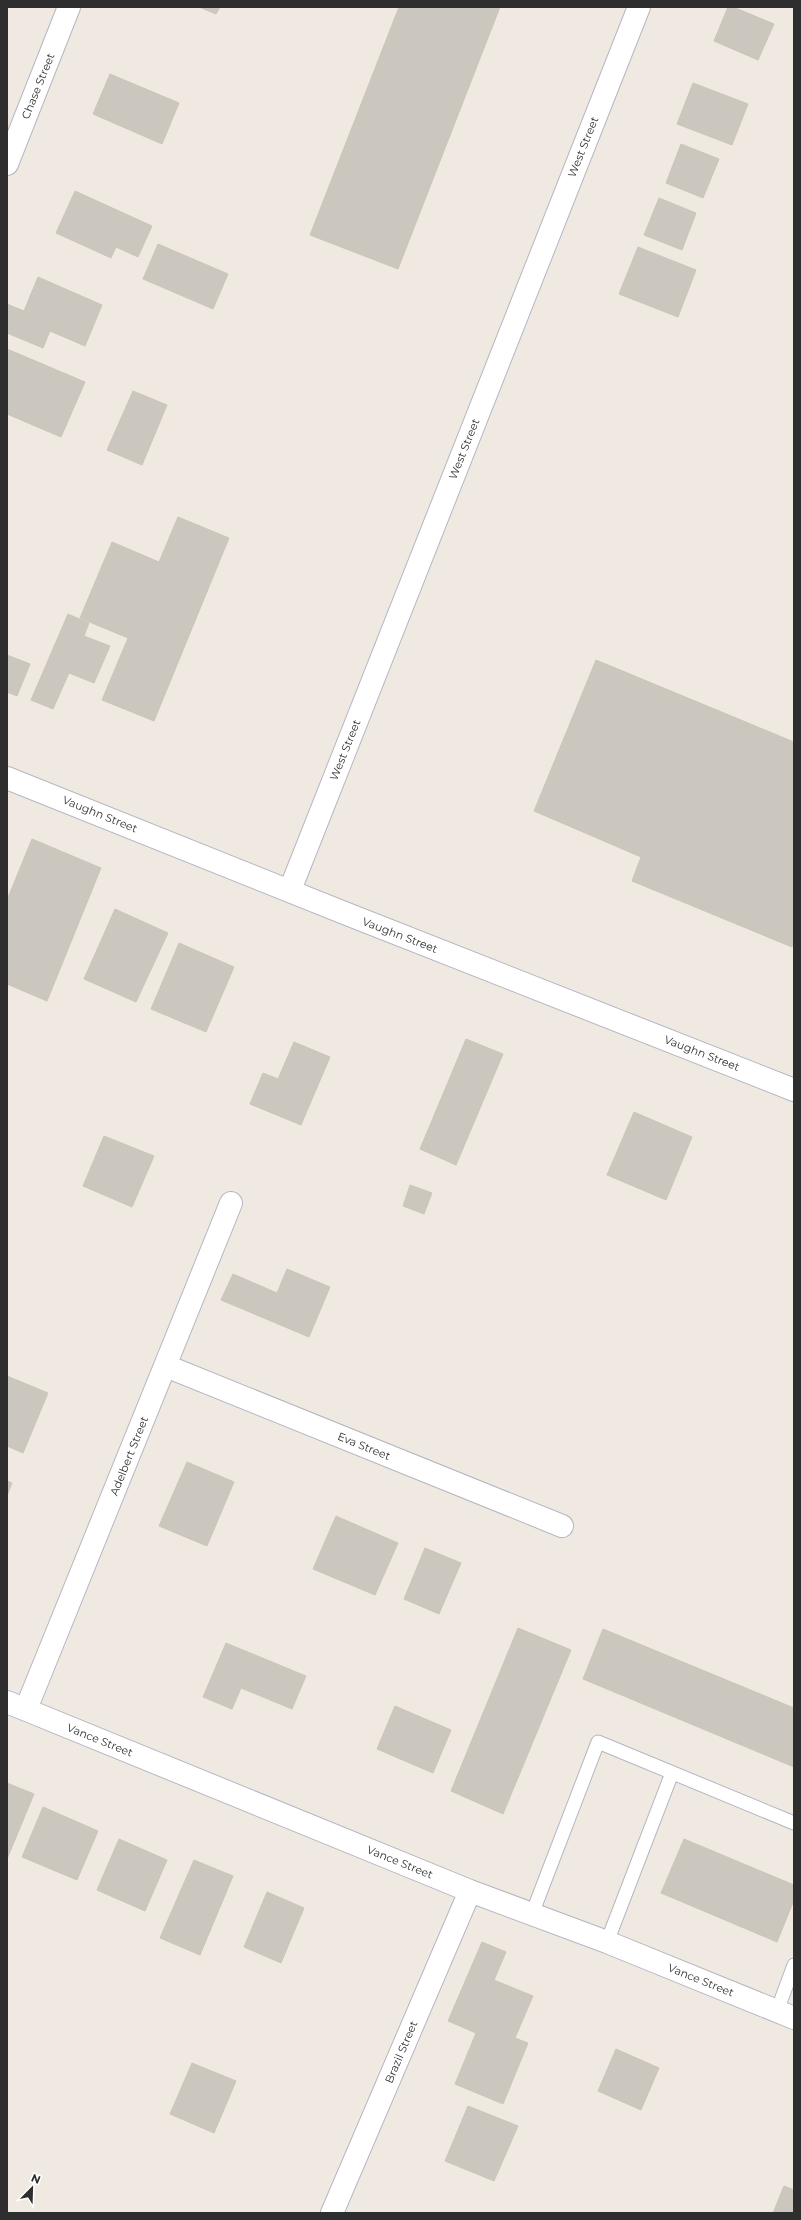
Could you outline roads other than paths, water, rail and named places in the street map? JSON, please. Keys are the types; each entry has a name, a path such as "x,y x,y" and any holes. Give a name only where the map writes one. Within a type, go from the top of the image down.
{"street":[{"name":"Chase Street","path":"7,164 69,7"},
{"name":"West Street","path":"290,890 639,7"},
{"name":"Vaughn Street","path":"7,778 794,1090"},
{"name":"Adelbert Street","path":"16,1706 166,1366 231,1203"},
{"name":"Eva Street","path":"166,1366 562,1526"},
{"name":"Vance Street","path":"16,1706 470,1891 607,1942 786,2014"},
{"name":"Brazil Street","path":"332,2213 470,1891"}],"lane":[{"path":"532,1914 598,1742 794,1823"},
{"path":"607,1942 672,1773"},
{"path":"786,2014 794,1965"}]}
